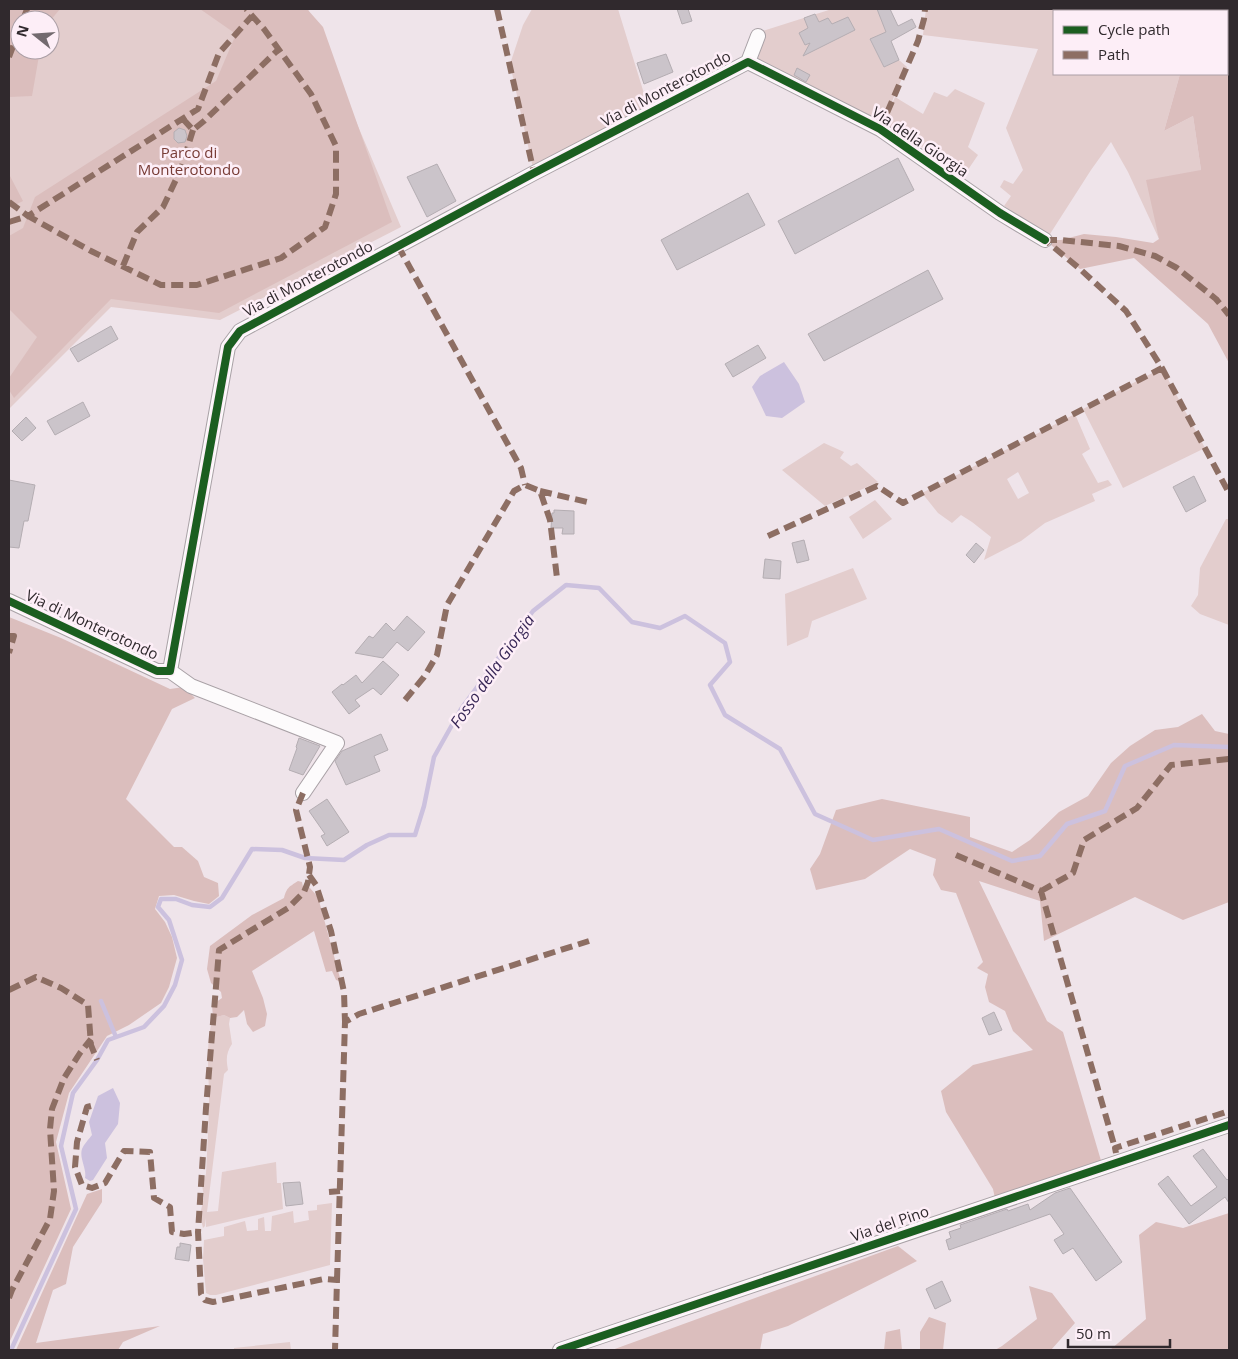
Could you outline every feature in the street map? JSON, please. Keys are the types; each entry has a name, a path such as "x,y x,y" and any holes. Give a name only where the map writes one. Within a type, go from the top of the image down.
{"street":[{"path":"748,62 758,36"},
{"name":"Via della Giorgia","path":"748,62 880,129 978,198 1045,240"},
{"name":"Via di Monterotondo","path":"170,671 228,347 240,331 534,173 748,62"},
{"name":"Via di Monterotondo","path":"9,601 157,671 170,671 191,686 337,743 303,793"},
{"name":"Via del Pino","path":"560,1350 1229,1125"}],"green space":[{"name":"Parco di Monterotondo","path":"9,9 308,9 401,227 220,320 111,307 9,409"},
{"path":"9,9 60,9 10,10 10,60 38,60 32,96 9,97"},
{"name":"Parco di Monterotondo","path":"200,9 307,9 323,27 392,222 219,313 111,299 14,398 9,390 9,378 37,337 9,309 9,236 23,228 35,197 216,81 236,34"},
{"path":"532,9 618,9 650,113 534,173 510,64 523,25"},
{"path":"832,9 877,9 886,32 870,40 884,67 899,60 907,67 880,129 748,62 760,32"},
{"path":"926,9 1206,9 1053,10 1053,75 1180,75 1164,131 1193,116 1201,170 1159,239 1128,172 1111,142 1050,234 1041,231 1004,206 1011,196 1000,187 1004,180 1013,184 1023,170 1006,128 1038,49 923,35"},
{"path":"1229,9 1229,363 1208,324 1134,258 1080,269 1045,240 1061,240 1084,234 1153,243 1159,239 1146,180 1201,170 1193,116 1164,131 1180,75 1228,75 1228,10 1206,10"},
{"path":"955,89 985,103 968,147 978,155 963,177 884,123 895,97 923,114 934,92 947,97"},
{"path":"9,144 10,176 23,201 9,208"},
{"path":"1162,368 1205,448 1123,488 1083,409"},
{"path":"1075,414 1090,449 1082,454 1098,483 1108,480 1112,485 1092,494 1095,501 1045,523 1021,541 984,560 991,537 961,515 952,523 938,513 922,493","holes":["1018,472 1029,493 1018,499 1007,479"]},
{"path":"824,443 844,452 840,458 851,466 857,463 878,482 825,506 782,470"},
{"path":"875,500 892,519 863,539 849,517"},
{"path":"1226,519 1229,519 1229,625 1200,614 1191,606 1198,595 1200,568"},
{"path":"853,568 867,599 812,621 808,637 787,646 785,594"},
{"path":"9,617 61,638 170,689 184,687 195,698 172,709 126,799 174,847 182,847 198,861 204,877 218,883 219,896 209,904 174,895 159,896 155,909 165,922 172,937 177,958 169,987 161,1003 129,1025 107,1036 69,1093 56,1142 71,1209 9,1343"},
{"path":"1202,714 1215,731 1229,734 1229,902 1183,920 1135,897 1044,941 1040,901 979,881 1047,1021 1063,1032 1102,1164 996,1203 993,1189 946,1112 941,1091 973,1065 1033,1050 1013,1031 1005,1011 989,1002 985,987 988,974 977,968 983,962 956,893 941,890 933,875 936,859 910,849 865,879 816,890 810,869 820,854 836,810 882,799 970,817 970,837 1012,852 1030,840 1059,812 1088,796 1111,763 1130,746 1155,730 1178,727"},
{"path":"298,881 302,882 303,887 309,887 318,897 340,978 339,981 336,980 332,971 326,972 314,931 252,971 267,1014 265,1026 253,1032 247,1024 244,1010 237,1017 230,1018 224,1015 213,1018 212,1005 222,998 221,992 211,983 207,969 210,946 252,915 284,898 289,888"},
{"path":"224,1015 230,1018 232,1044 227,1056 228,1070 224,1074 207,1212 218,1211 222,1172 276,1162 277,1183 281,1183 283,1209 206,1227 206,1218 203,1228 200,1215 204,1197 202,1185 206,1174 209,1108 209,1038 213,1018"},
{"path":"102,1189 102,1202 73,1247 66,1284 53,1290 36,1343 160,1326 123,1342 118,1350 16,1350 87,1194"},
{"path":"332,1203 330,1265 216,1295 206,1293 203,1259 204,1240 224,1236 224,1227 245,1221 247,1231 258,1230 258,1219 264,1217 265,1231 271,1231 272,1216 293,1211 294,1223 309,1220 308,1211 317,1210 317,1205"},
{"path":"1229,1213 1229,1350 1110,1350 1146,1319 1139,1235 1156,1222 1183,1228"},
{"path":"898,1246 917,1261 788,1326 763,1334 760,1350 612,1350"},
{"path":"1029,1286 1052,1293 1075,1323 1051,1350 995,1350 1037,1319"},
{"path":"929,1317 946,1323 943,1350 920,1350 920,1332"},
{"path":"900,1329 902,1350 884,1350 886,1332"},
{"path":"290,1342 291,1350 234,1350 234,1348"}],"shaded area":[{"path":"784,362 799,384 805,402 782,418 766,416 752,387 760,376"},
{"path":"113,1088 120,1103 118,1124 105,1143 107,1158 93,1180 90,1181 85,1178 81,1152 85,1143 92,1135 89,1122 98,1096"}],"building":[{"path":"677,9 688,9 692,21 682,24"},
{"path":"877,9 890,9 898,26 912,19 916,27 891,41 899,60 884,67 870,39 886,32"},
{"path":"815,14 819,22 828,18 832,24 848,17 855,30 803,56 810,43 805,45 799,33 808,28 804,18"},
{"path":"666,54 673,72 644,84 637,63"},
{"path":"797,68 810,75 806,82 794,75"},
{"path":"179,128 185,130 187,136 185,142 178,143 174,139 174,132"},
{"path":"898,158 914,190 795,254 778,221"},
{"path":"437,164 456,201 427,217 407,177"},
{"path":"748,193 765,225 677,270 661,240"},
{"path":"928,270 943,299 824,361 808,334"},
{"path":"111,326 118,339 78,362 70,349"},
{"path":"758,345 766,358 733,377 725,364"},
{"path":"83,402 90,416 55,435 47,421"},
{"path":"26,417 36,428 22,441 12,431"},
{"path":"1194,476 1206,501 1186,512 1173,487"},
{"path":"9,480 35,485 28,521 24,521 19,548 9,547"},
{"path":"554,510 574,511 574,534 562,534 563,528 551,528"},
{"path":"804,540 809,560 797,563 792,543"},
{"path":"976,543 984,550 974,563 966,555"},
{"path":"765,559 781,561 780,579 763,578"},
{"path":"407,616 425,632 408,651 397,642 383,658 355,653 369,636 373,638 386,623 394,631"},
{"path":"383,661 399,675 381,695 373,688 355,700 360,706 349,714 332,692 356,675 362,683"},
{"path":"381,734 388,750 374,756 380,771 346,785 335,761 342,751"},
{"path":"299,738 320,746 303,775 289,770"},
{"path":"327,799 349,832 327,846 321,836 325,834 309,811"},
{"path":"994,1012 1002,1030 989,1035 982,1018"},
{"path":"1203,1149 1227,1180 1229,1178 1229,1203 1225,1197 1189,1224 1158,1184 1168,1176 1191,1206 1217,1187 1193,1156"},
{"path":"300,1182 303,1204 286,1206 283,1183"},
{"path":"1070,1188 1122,1262 1096,1281 1073,1248 1063,1254 1054,1240 1064,1234 1050,1214 949,1250 946,1240 951,1238 949,1232 961,1228 960,1225 1028,1204 1030,1210 1055,1193"},
{"path":"180,1243 191,1245 189,1261 175,1259 177,1247 180,1247"},
{"path":"942,1281 951,1301 935,1309 926,1289"}],"waterway":[{"name":"Fosso della Giorgia","path":"11,1350 76,1209 61,1146 73,1093 97,1060 108,1040 144,1027 164,1006 175,985 182,960 169,920 158,907 161,899 176,899 192,905 210,907 222,898 252,849 282,850 305,858 344,860 367,845 389,835 415,835 424,806 434,757 461,709 533,611 566,585 599,588 632,622 660,628 685,616 725,643 730,662 710,685 725,715 780,749 815,814 873,840 939,829 1012,861 1040,856 1067,824 1105,811 1125,766 1174,745 1229,747"},
{"path":"101,1001 116,1037"}],"marked path":[{"path":"9,222 28,216 91,251 161,285 197,285 281,258 325,227 336,194 336,146 311,94 264,29 246,9"},
{"path":"497,9 534,173"},
{"path":"880,129 918,41 925,9"},
{"path":"9,202 28,216 198,109 219,53 252,16"},
{"path":"183,119 193,130 279,49"},
{"path":"123,266 137,232 163,207 181,169 193,130"},
{"path":"1045,240 1119,246 1155,256 1177,268 1216,299 1229,315"},
{"path":"768,536 877,486 903,503 1162,368 1126,311 1045,240"},
{"path":"398,246 521,468 525,485"},
{"path":"1162,368 1229,493"},
{"path":"405,700 424,677 437,655 447,605 514,491 525,485 540,491 550,520 557,578"},
{"path":"540,491 587,502"},
{"path":"9,636 14,636 9,653"},
{"path":"1041,891 1073,873 1084,840 1137,808 1171,765 1229,759"},
{"path":"303,793 296,810 310,867 308,882 304,892 288,908 219,950 198,1232 201,1294 205,1300 213,1302 324,1279 337,1280 335,1350"},
{"path":"956,855 1041,891 1115,1148"},
{"path":"309,875 316,885 331,931 344,992 345,1022"},
{"path":"337,1280 345,1022 359,1014 589,941"},
{"path":"9,990 36,977 61,988 88,1005 91,1045 97,1060"},
{"path":"9,1298 50,1219 54,1191 50,1129 52,1109 64,1078 91,1039"},
{"path":"91,1106 87,1107 77,1142 75,1167 82,1185 92,1188 105,1183 124,1151 150,1152 154,1198 170,1207 172,1232 184,1234 198,1232"},
{"path":"1116,1153 1115,1148 1229,1111"},
{"path":"329,1192 340,1191"}],"cycle path":[{"path":"9,601 157,671 170,671 228,347 240,331 534,173 748,62 880,129 1000,213 1045,240"},
{"path":"560,1350 1229,1125"}]}
